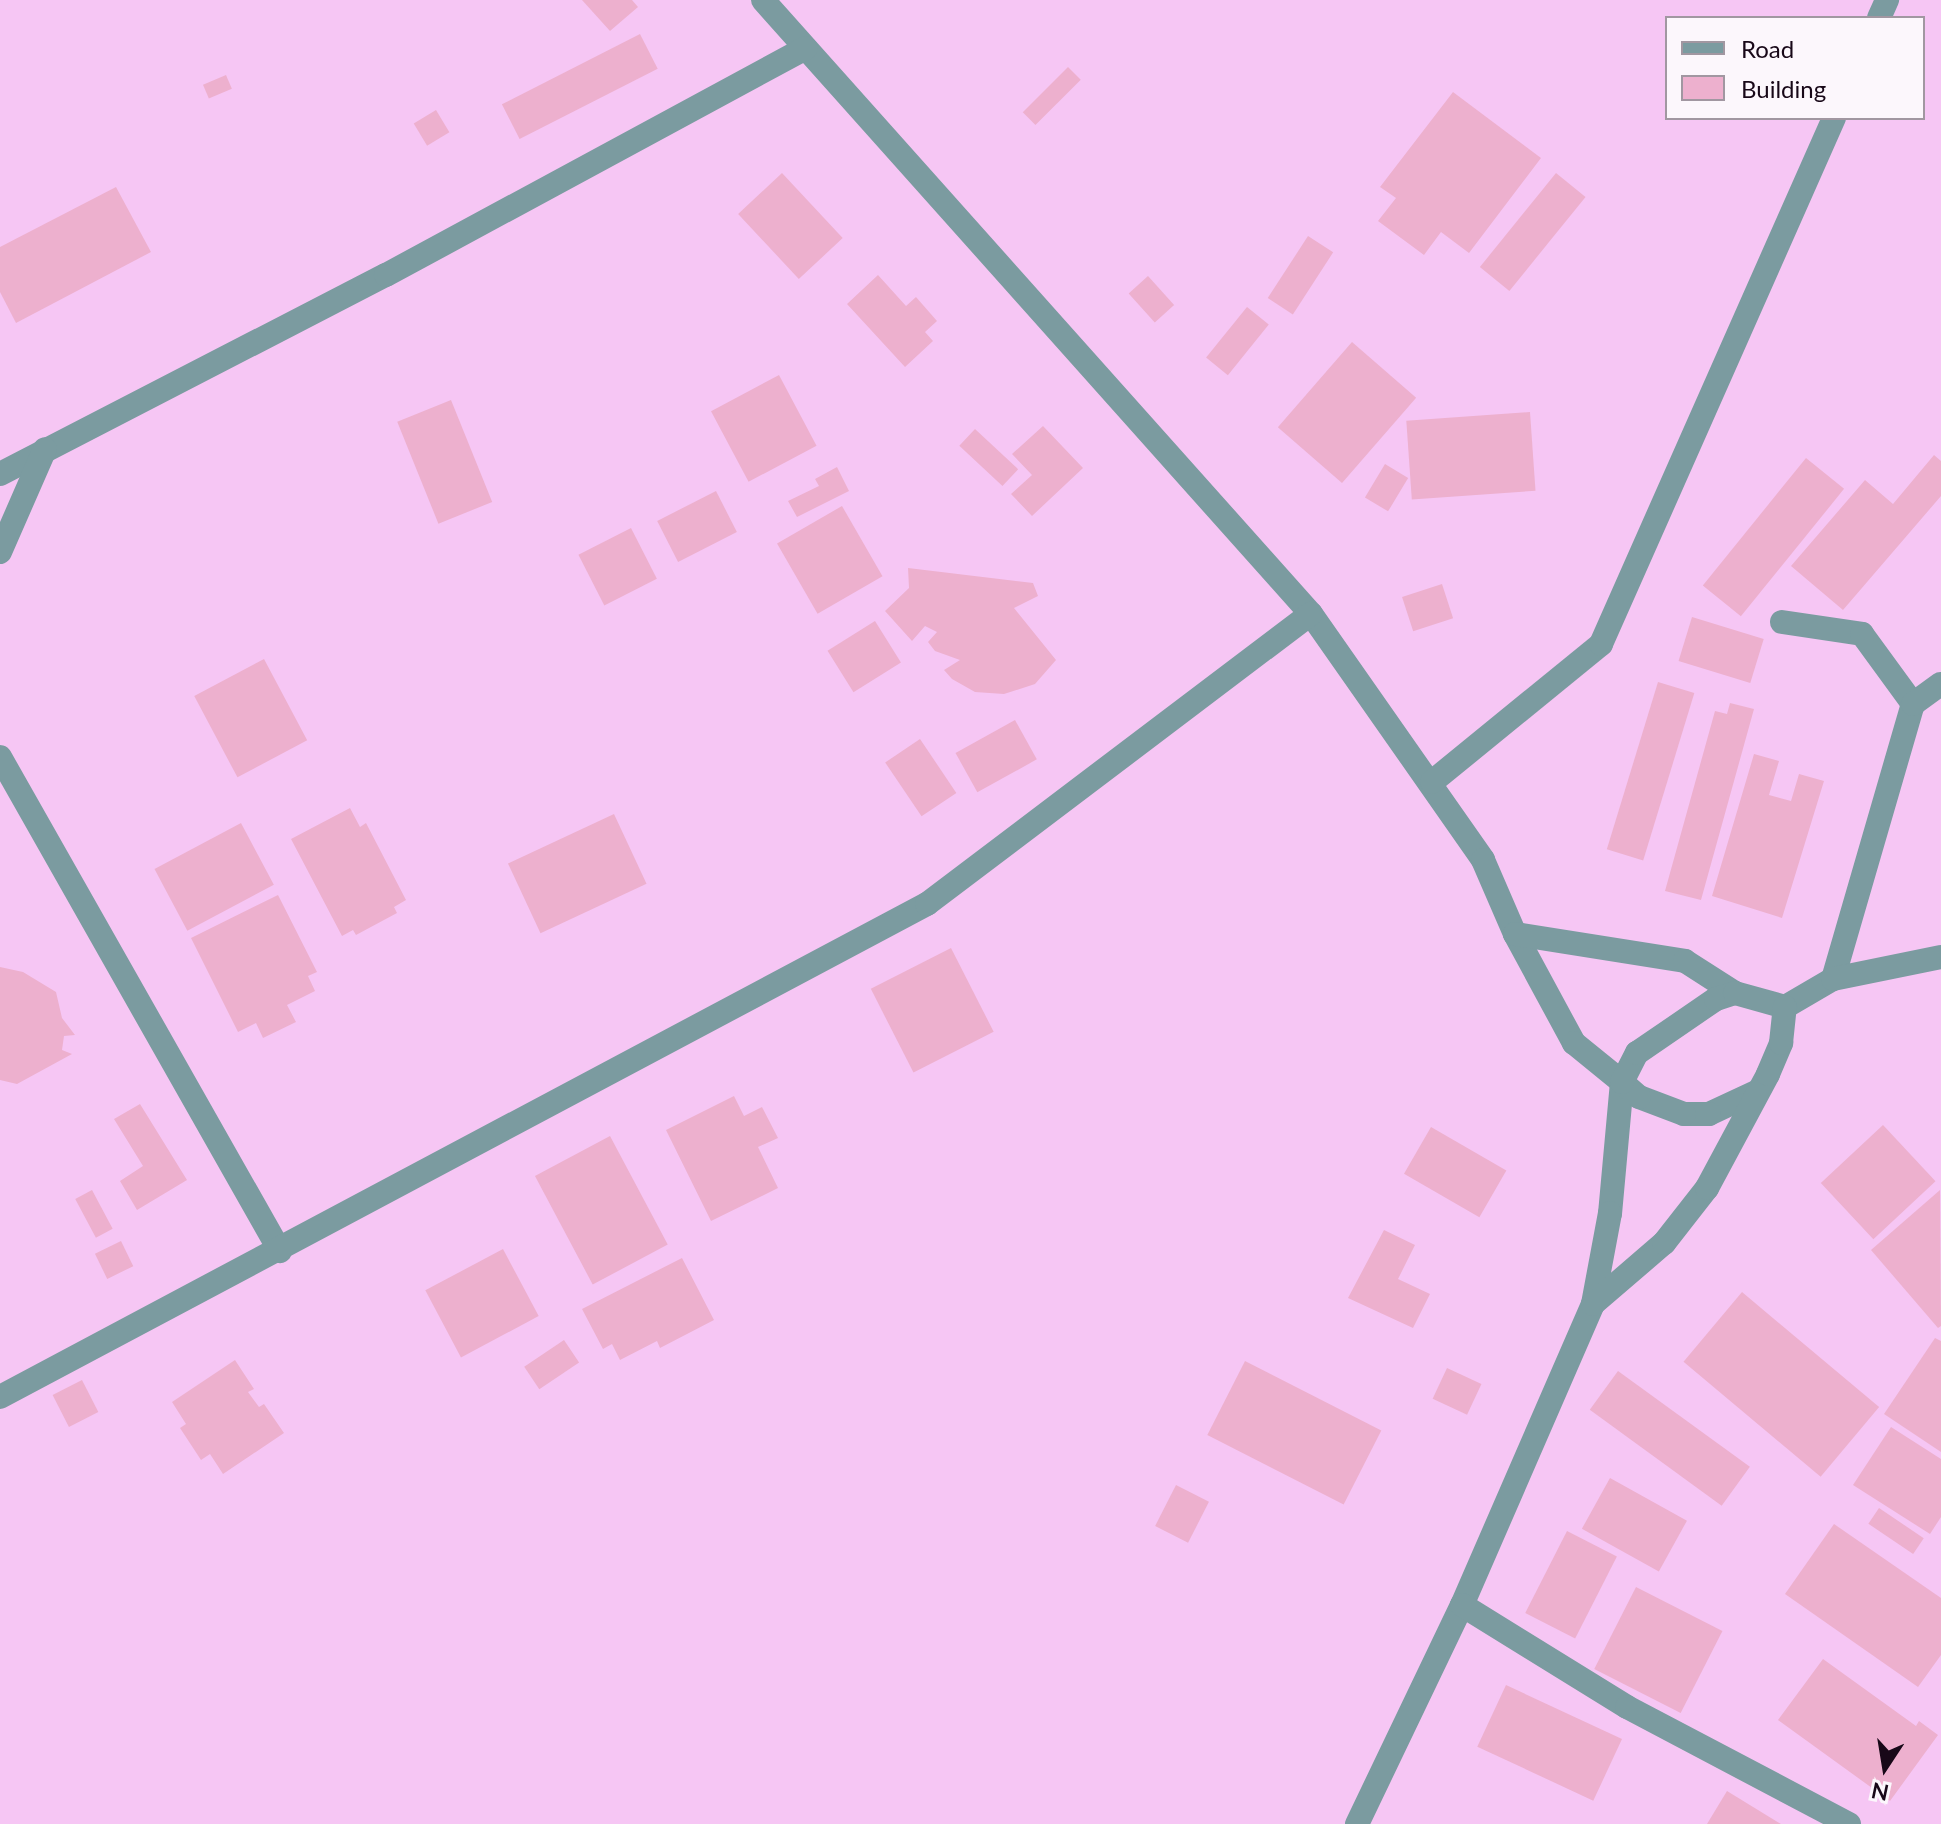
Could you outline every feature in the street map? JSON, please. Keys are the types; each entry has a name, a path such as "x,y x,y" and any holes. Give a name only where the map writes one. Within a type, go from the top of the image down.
{"street":[{"path":"763,0 1311,614 1432,782 1483,860 1515,934 1574,1043 1639,1097 1684,1114 1709,1114 1758,1091"},
{"path":"0,474 386,275 805,48"},
{"path":"1432,782 1601,644 1833,120"},
{"path":"0,552 45,449"},
{"path":"0,1397 280,1251 927,904 1311,614"},
{"path":"1782,622 1862,634 1913,704"},
{"path":"1833,979 1913,704 1941,684"},
{"path":"0,757 280,1251"},
{"path":"1515,934 1685,961 1735,993 1785,1007 1833,979 1941,957"},
{"path":"1357,1824 1462,1605 1593,1304 1610,1213 1622,1082 1637,1053 1690,1014 1735,993"},
{"path":"1593,1304 1664,1243 1707,1188 1781,1043 1785,1007"},
{"path":"1462,1605 1627,1707 1849,1824"}],"building":[{"path":"582,0 632,0 638,7 610,31"},
{"path":"640,34 658,69 520,139 502,104"},
{"path":"1068,67 1081,80 1035,125 1023,112"},
{"path":"226,75 232,89 209,99 203,85"},
{"path":"1453,92 1541,158 1469,253 1441,232 1424,255 1378,221 1396,198 1380,187"},
{"path":"436,110 449,132 427,146 414,123"},
{"path":"782,173 843,238 799,279 738,214"},
{"path":"1556,173 1586,197 1509,291 1480,267"},
{"path":"116,187 151,252 16,323 0,292 0,247"},
{"path":"1308,236 1333,252 1293,314 1268,298"},
{"path":"878,275 906,306 916,297 937,321 925,332 933,341 905,367 847,304"},
{"path":"1148,276 1174,305 1155,322 1129,293"},
{"path":"1247,307 1269,325 1228,375 1206,358"},
{"path":"1352,342 1416,398 1342,483 1278,427"},
{"path":"779,375 817,446 749,482 711,411"},
{"path":"451,400 492,502 438,524 397,422"},
{"path":"1530,412 1536,491 1412,499 1406,421"},
{"path":"1043,426 1083,468 1032,516 1011,494 1032,475 1012,454"},
{"path":"975,429 1018,469 1002,486 959,446"},
{"path":"1934,455 1941,461 1941,496 1843,610 1791,566 1865,480 1893,504"},
{"path":"1806,458 1844,489 1741,616 1703,585"},
{"path":"1385,464 1408,478 1388,511 1365,497"},
{"path":"837,467 849,491 797,517 788,501 819,486 815,479"},
{"path":"716,491 737,532 678,562 657,521"},
{"path":"842,506 882,576 818,614 777,544"},
{"path":"631,528 657,579 604,606 578,555"},
{"path":"908,568 1033,583 1038,596 1014,608 1056,660 1035,684 1004,694 975,692 952,679 944,670 960,660 935,651 928,642 937,632 925,626 912,641 885,611 909,588"},
{"path":"1442,584 1453,618 1413,631 1402,597"},
{"path":"1692,617 1764,639 1750,683 1679,661"},
{"path":"875,621 901,663 853,692 828,651"},
{"path":"264,659 307,740 237,777 194,696"},
{"path":"1658,682 1694,693 1643,860 1607,849"},
{"path":"1730,703 1754,709 1701,900 1665,891 1715,711 1727,714"},
{"path":"1015,720 1037,759 977,792 956,753"},
{"path":"920,739 956,793 922,816 885,762"},
{"path":"1754,754 1779,761 1769,795 1791,801 1799,774 1824,781 1782,918 1712,896"},
{"path":"350,808 360,827 366,823 406,900 394,907 397,913 356,935 353,930 342,936 291,839"},
{"path":"614,814 647,884 541,933 508,863"},
{"path":"241,823 274,885 187,931 154,869"},
{"path":"278,895 317,972 308,976 315,991 287,1005 296,1022 263,1038 256,1023 238,1032 191,938"},
{"path":"951,948 994,1032 913,1073 871,989"},
{"path":"0,967 23,972 56,992 62,1018 75,1035 64,1036 62,1050 72,1054 17,1084 0,1080"},
{"path":"734,1096 744,1116 762,1107 778,1138 758,1147 778,1188 711,1221 666,1130"},
{"path":"140,1104 187,1180 137,1210 120,1181 143,1166 114,1119"},
{"path":"1883,1125 1936,1181 1873,1239 1821,1183"},
{"path":"1431,1127 1506,1170 1479,1217 1404,1174"},
{"path":"610,1136 668,1245 593,1285 535,1176"},
{"path":"92,1190 113,1229 96,1238 75,1199"},
{"path":"1940,1190 1941,1326 1938,1328 1871,1250"},
{"path":"1384,1230 1415,1245 1398,1279 1430,1294 1413,1328 1348,1298"},
{"path":"121,1241 133,1266 107,1279 95,1254"},
{"path":"503,1249 539,1316 461,1357 425,1290"},
{"path":"682,1258 714,1320 660,1348 657,1341 620,1360 612,1344 603,1349 582,1309"},
{"path":"1742,1292 1879,1407 1821,1477 1684,1362"},
{"path":"1935,1338 1941,1341 1941,1452 1884,1414"},
{"path":"564,1340 579,1362 539,1389 524,1367"},
{"path":"235,1360 254,1389 248,1392 259,1407 264,1404 284,1433 223,1474 210,1454 201,1460 180,1428 186,1424 172,1402"},
{"path":"1245,1361 1381,1430 1344,1504 1207,1435"},
{"path":"1447,1368 1481,1384 1467,1415 1433,1399"},
{"path":"1618,1371 1750,1467 1722,1506 1590,1410"},
{"path":"82,1380 98,1412 69,1427 53,1395"},
{"path":"1891,1427 1941,1459 1941,1517 1930,1534 1853,1485"},
{"path":"1610,1478 1687,1521 1659,1571 1582,1529"},
{"path":"1176,1485 1209,1502 1188,1543 1155,1526"},
{"path":"1879,1508 1924,1538 1913,1554 1868,1524"},
{"path":"1834,1524 1941,1598 1941,1655 1918,1687 1785,1594"},
{"path":"1567,1531 1617,1556 1575,1638 1525,1613"},
{"path":"1636,1587 1722,1631 1681,1713 1594,1669"},
{"path":"1823,1659 1916,1726 1919,1721 1938,1735 1890,1801 1778,1720"},
{"path":"1506,1685 1622,1739 1593,1801 1477,1747"},
{"path":"1727,1791 1781,1824 1707,1824"}]}
